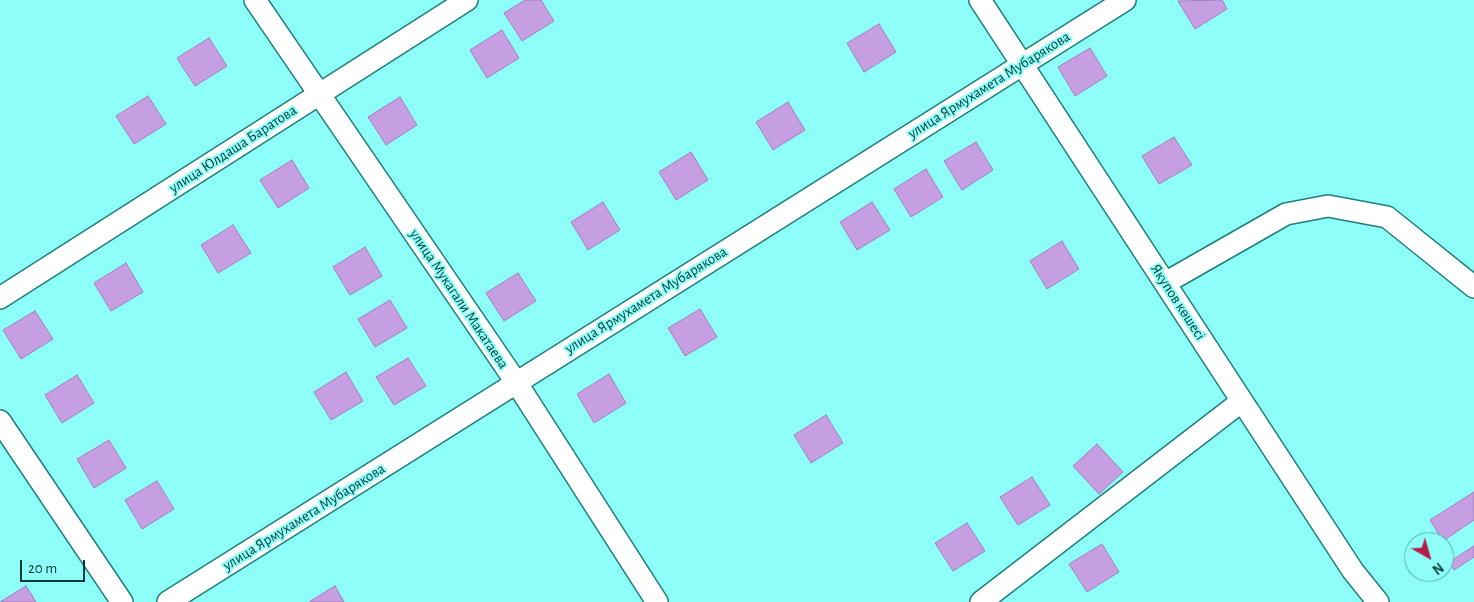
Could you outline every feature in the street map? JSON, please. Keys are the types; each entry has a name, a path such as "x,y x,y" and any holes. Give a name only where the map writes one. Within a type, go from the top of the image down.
{"street":[{"name":"улица Мукагали Макатаева","path":"255,0 516,382 657,602"},
{"name":"улица Юлдаша Баратова","path":"0,298 467,0"},
{"name":"Якупов көшесі","path":"980,0 1353,571 1378,602"},
{"name":"улица Ярмухамета Мубарякова","path":"168,602 1022,63 1125,0"},
{"path":"1165,283 1286,214 1328,206 1387,217 1474,287"},
{"path":"981,602 1242,401"},
{"path":"0,421 122,602"}],"building":[{"path":"525,0 541,0 554,21 522,41 504,13"},
{"path":"1222,0 1227,9 1195,29 1178,1"},
{"path":"879,24 896,52 864,72 847,43"},
{"path":"502,30 519,58 487,78 470,50"},
{"path":"209,38 227,66 195,86 177,58"},
{"path":"1090,48 1107,76 1075,96 1058,67"},
{"path":"148,96 166,124 134,144 116,116"},
{"path":"400,97 417,125 386,145 368,117"},
{"path":"788,102 805,130 773,150 756,122"},
{"path":"1174,137 1192,165 1159,184 1142,156"},
{"path":"976,142 993,170 962,190 944,161"},
{"path":"691,152 708,180 676,200 659,172"},
{"path":"292,160 309,188 278,208 260,180"},
{"path":"926,169 943,197 911,217 894,189"},
{"path":"603,202 620,230 588,250 571,222"},
{"path":"872,202 890,230 857,250 840,222"},
{"path":"233,225 251,253 218,273 201,245"},
{"path":"1062,241 1079,269 1047,289 1030,261"},
{"path":"365,247 382,276 350,295 333,267"},
{"path":"126,263 143,292 111,311 94,283"},
{"path":"518,273 536,301 504,321 486,293"},
{"path":"390,300 407,328 375,347 358,319"},
{"path":"700,309 717,337 685,356 668,328"},
{"path":"35,311 53,339 21,359 3,330"},
{"path":"408,358 426,386 394,405 376,377"},
{"path":"346,372 363,401 331,420 314,392"},
{"path":"609,374 626,403 594,423 577,394"},
{"path":"77,375 94,403 62,423 45,395"},
{"path":"826,415 843,443 811,463 794,435"},
{"path":"109,440 126,468 94,488 77,459"},
{"path":"1097,444 1123,472 1099,494 1073,466"},
{"path":"1032,477 1050,505 1018,525 1000,497"},
{"path":"157,481 174,509 142,529 125,500"},
{"path":"1474,492 1474,520 1454,534 1454,532 1437,532 1430,520"},
{"path":"967,523 985,551 953,571 935,543"},
{"path":"1102,544 1119,572 1087,592 1069,564"},
{"path":"1474,546 1474,557 1454,570 1454,559"},
{"path":"26,586 36,602 0,602"},
{"path":"335,586 344,602 309,602"}]}
